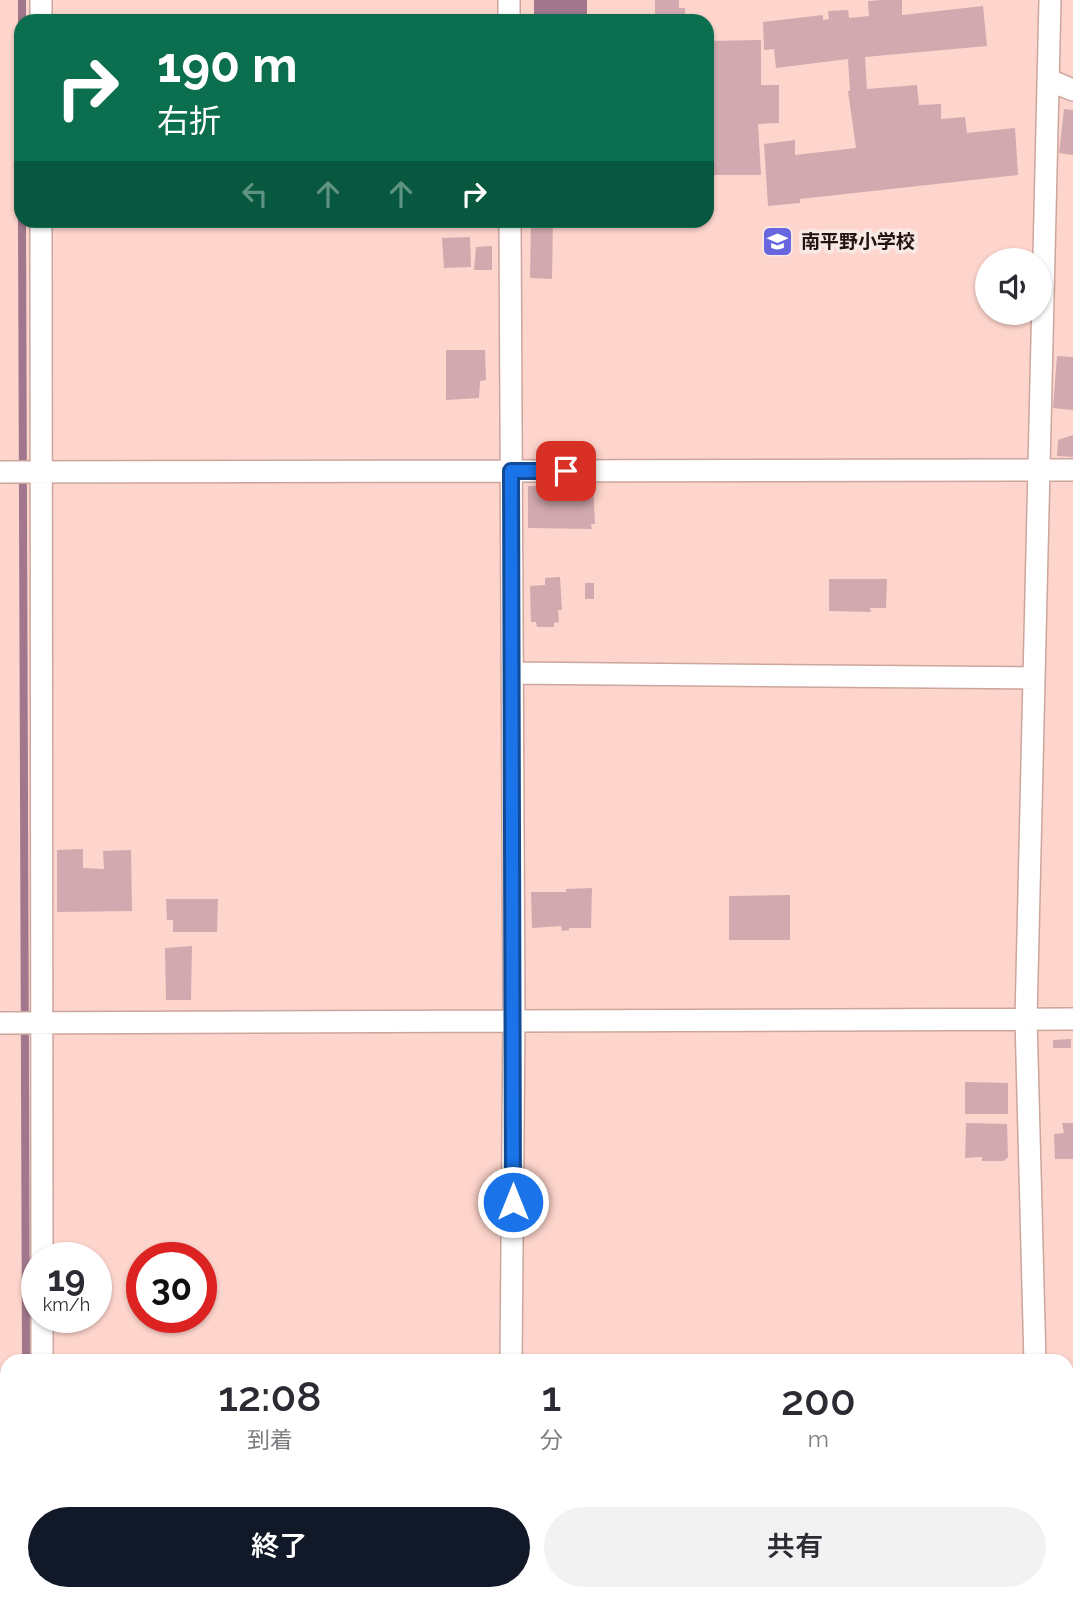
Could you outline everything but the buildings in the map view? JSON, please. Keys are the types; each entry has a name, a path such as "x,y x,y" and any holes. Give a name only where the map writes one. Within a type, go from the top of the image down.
{"street":[{"path":"1035,1354 1026,1019 1050,0"},
{"path":"1049,80 1073,90"},
{"path":"41,228 42,1242"},
{"path":"510,228 514,1020 511,1354"},
{"path":"3,472 1073,470"},
{"path":"512,673 1034,678"},
{"path":"5,1023 1073,1019"},
{"path":"43,1333 43,1354"}],"shaded area":[{"path":"534,0 587,0 587,14 534,14"}],"waterway":[{"path":"22,0 22,14"},
{"path":"22,228 26,1354"}],"place":[{"name":"南平野小学校","path":"778,241"}],"route":[{"path":"513,1202 511,471 566,471"}]}
